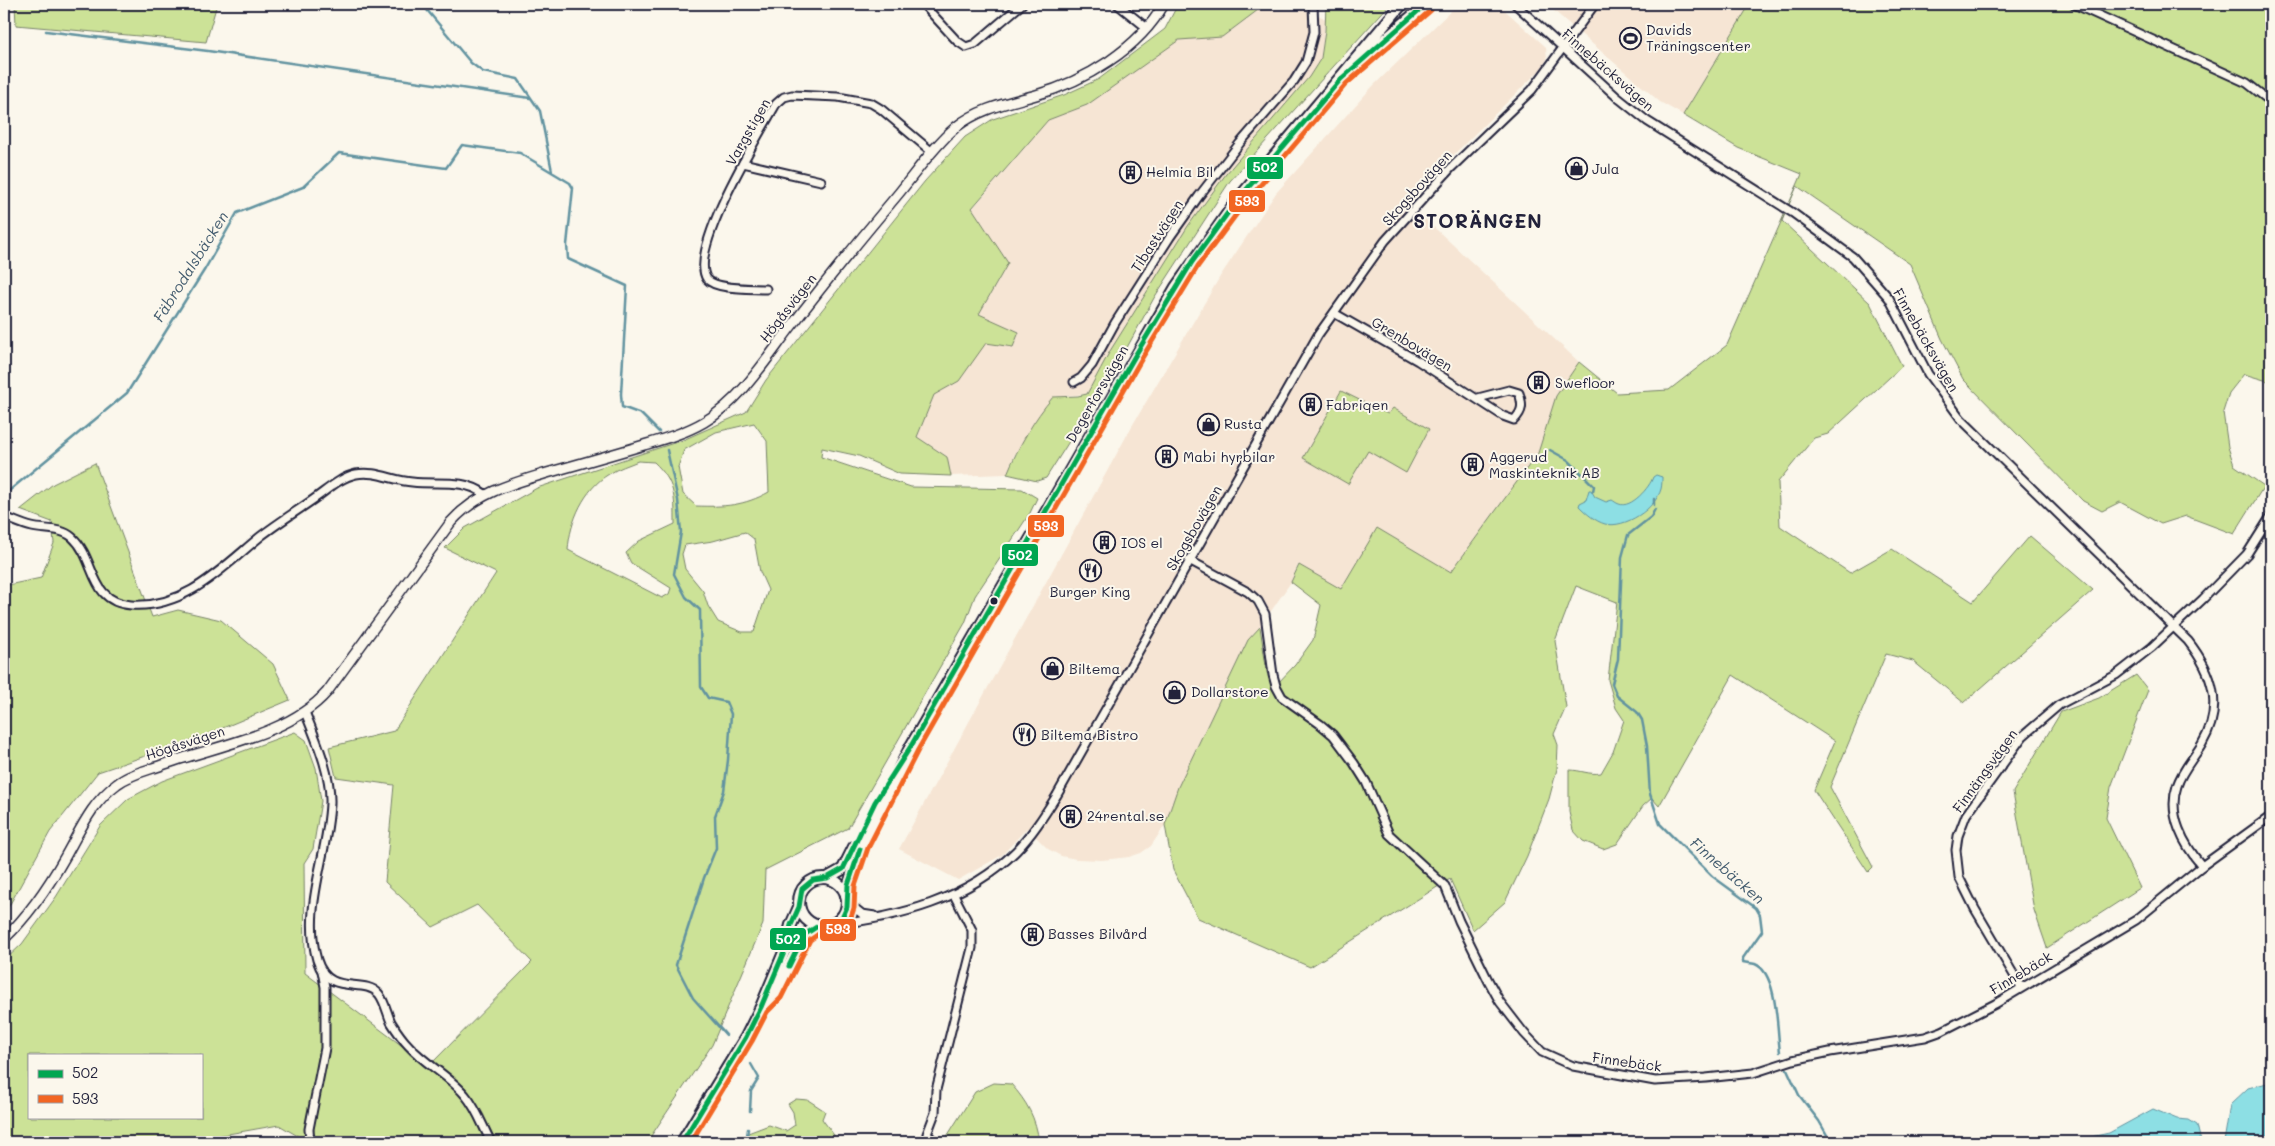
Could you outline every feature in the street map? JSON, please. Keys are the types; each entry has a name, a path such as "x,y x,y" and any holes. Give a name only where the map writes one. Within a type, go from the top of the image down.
{"main road":[{"name":"Degerforsvägen","path":"827,878 842,869 847,863 876,802 911,746 1180,281 1235,203 1402,4"},
{"name":"Degerforsvägen","path":"1341,79 1426,4"},
{"name":"Degerforsvägen","path":"847,899 862,845 911,746"},
{"path":"682,1142 746,1037 761,1007 785,950 799,907 799,898 806,885 818,878 827,878 840,885 847,899 843,916 832,925 818,926 804,935 775,994 761,1007"},
{"path":"799,907 806,920 818,926"}],"street":[{"path":"923,4 957,41 966,47 975,44 1022,4"},
{"path":"1117,4 1147,28"},
{"name":"Högåsvägen","path":"4,939 44,890 92,810 118,783 139,773 266,730 305,712 327,692 451,522 463,509 486,494 522,480 673,436 704,422 716,414 742,390 826,281 945,138 967,120 992,107 1052,90 1076,79 1130,45 1147,28 1164,4"},
{"name":"Tibastvägen","path":"1074,382 1081,378 1092,365 1115,323 1170,236 1204,188 1294,81 1306,62 1314,32 1313,4"},
{"name":"Finnebäcksvägen","path":"1515,4 1647,121 1793,213 1853,257 1889,298 1928,374 1961,419 2172,626 2201,658 2209,673 2213,687 2214,702 2209,729 2181,776 2174,796 2176,824 2193,856 2202,866"},
{"name":"Skogsbovägen","path":"832,925 885,916 940,901 991,872 1016,851 1042,818 1288,385 1334,313 1385,241 1432,186 1532,90 1595,4"},
{"path":"2074,4 2238,79 2271,102"},
{"name":"Vargstigen","path":"766,289 720,286 706,278 704,270 708,239 743,163 776,104 784,97 792,95 838,98 871,103 884,111 932,152"},
{"path":"743,163 821,181"},
{"name":"Grenbovägen","path":"1334,313 1478,398 1503,416 1514,420 1520,413 1523,403 1519,393 1509,390 1478,398"},
{"path":"4,517 30,527 66,533 79,544 102,592 110,599 120,604 150,604 189,592 208,580 278,524 351,475 366,473 413,483 455,482 477,488 486,494"},
{"name":"Finnängsvägen","path":"2021,987 1975,909 1959,877 1956,850 1961,824 2023,736 2059,705 2116,675 2134,663 2172,626 2204,599 2247,554 2271,516"},
{"name":"Finnebäck","path":"1189,560 1248,592 1263,607 1272,674 1282,697 1320,724 1333,736 1366,782 1389,834 1445,886 1475,955 1500,1002 1534,1045 1555,1060 1573,1066 1655,1081 1706,1078 1753,1073 1793,1060 1830,1052 1925,1037 1989,1007 2136,920 2202,866 2271,816"},
{"path":"305,712 330,790 328,817 313,900 312,919 318,960 325,987 326,1048 309,1129 310,1142"},
{"path":"935,1142 927,1134 935,1113 936,1090 972,948 972,930 954,894"},
{"name":"Skogsbovägen","path":"847,899 862,914 885,916"},
{"path":"322,970 336,982 372,989 379,994 391,1021 410,1047 452,1081 473,1105 491,1142"}],"shaded area":[{"path":"1266,4 1296,4 1326,19 1321,58 1309,77 1226,174 1188,226 1110,351 1087,394 1053,397 1014,456 1007,474 951,476 947,457 917,437 934,395 959,381 986,342 1013,347 1019,332 979,314 1008,263 972,209 1048,120 1087,105 1179,39 1222,37"},
{"path":"1546,4 1750,4 1683,115 1660,102"},
{"path":"1457,5 1499,5 1546,47 1547,59 1542,68 1436,172 1409,204 1579,362 1556,396 1538,453 1451,572 1377,528 1341,589 1298,565 1291,582 1260,627 1248,640 1178,787 1165,825 1151,846 1141,853 1129,857 1102,860 1076,859 1061,856 1048,849 1027,828 1002,855 958,880 899,849 1132,426 1221,275 1276,193 1373,86","holes":["1341,391 1388,415 1393,408 1429,429 1406,473 1368,450 1303,458"]}],"green space":[{"path":"15,4 217,4 206,42 16,25"},
{"path":"1178,4 1266,4 1222,37 1179,40 1087,105 1048,120 972,208 1008,263 979,314 1019,332 1013,347 986,343 959,381 934,395 917,437 947,457 951,476 900,474 859,456 822,448 821,457 911,487 1022,489 1037,498 1030,513 975,596 965,623 848,828 765,870 763,924 712,1045 647,1142 308,1142 279,1125 183,1142 4,1142 4,961 22,944 56,897 100,826 128,799 162,781 295,732 306,740 316,768 321,801 313,849 304,863 305,973 429,1066 532,962 477,905 433,927 385,882 394,785 336,777 329,747 394,731 496,573 445,548 465,528 537,488 683,440 746,412 766,380 925,181 965,137 993,119 1064,95 1099,79 1165,29","holes":["754,423 767,441 769,492 760,497 734,505 696,506 683,494 678,467 684,450 716,432","638,461 654,462 666,476 674,497 675,524 639,541 626,553 631,563 671,588 669,594 662,598 568,550 575,517 592,488 609,474","745,532 754,539 760,572 768,590 754,632 742,632 718,622 708,606 703,591 685,569 682,554 685,545 713,541"]},
{"path":"1326,4 1390,4 1230,181 1154,298 1118,364 1046,478 1037,481 1007,474 1027,434 1053,397 1087,394 1110,351 1188,226 1226,174 1309,77 1321,58"},
{"path":"1750,4 2271,4 2271,382 2244,374 2229,393 2223,412 2228,447 2234,465 2264,486 2234,534 2186,516 2161,524 2120,502 2102,511 2083,501 1963,379 1942,339 1910,264 1797,186 1782,221 1870,303 1902,366 1828,434 1814,438 1778,482 1780,526 1850,573 1892,549 1973,602 2030,536 2093,590 1964,703 1913,661 1886,654 1830,787 1873,867 1868,872 1814,790 1835,741 1733,675 1659,806 1652,798 1643,806 1617,844 1603,849 1583,841 1573,830 1569,812 1569,770 1601,773 1613,752 1624,720 1616,708 1608,680 1617,602 1576,586 1555,641 1566,707 1554,734 1558,745 1557,769 1549,799 1527,856 1505,902 1473,930 1450,879 1310,967 1198,918 1173,870 1165,825 1178,787 1248,640 1260,627 1267,673 1276,685 1295,665 1313,640 1321,605 1291,582 1299,565 1341,589 1377,528 1451,572 1538,453 1556,396 1579,362 1617,393 1669,390 1727,345 1802,174 1738,148 1683,115"},
{"path":"1341,391 1388,414 1393,408 1429,429 1406,473 1368,451 1348,484 1303,458"},
{"path":"95,463 152,617 178,610 221,620 273,664 290,700 201,737 98,772 50,832 4,915 4,588 8,585 41,578 54,543 52,522 20,510 53,484"},
{"path":"2136,675 2148,690 2111,787 2106,818 2140,888 2047,948 2034,910 2013,792 2061,712 2099,698"},
{"path":"994,1083 1011,1084 1017,1091 1033,1118 1039,1142 947,1142 946,1138 975,1092"},
{"path":"796,1099 808,1100 825,1111 822,1119 839,1142 740,1142 748,1133 769,1125 786,1131 795,1125 793,1112 788,1104"}],"water":[{"path":"1656,475 1662,477 1658,496 1639,516 1630,520 1613,525 1605,524 1591,517 1579,506 1580,503 1586,500 1589,490 1591,490 1595,497 1606,502 1612,500 1624,505 1629,503 1644,491"},
{"path":"2271,1082 2271,1142 2224,1142 2230,1105 2248,1088"},
{"path":"2153,1109 2177,1119 2189,1120 2197,1125 2201,1142 2068,1142 2109,1133"}],"waterway":[{"path":"422,4 471,63 483,72 518,79 540,111 552,171"},
{"path":"46,31 208,51 530,98"},
{"name":"Fäbrodalsbäcken","path":"4,495 127,393 205,269 237,213 303,187 339,153 446,168 462,145 520,153 570,183 573,188 567,245 568,259 627,286 621,394 622,407 641,414 659,432"},
{"name":"Fäbrodalsbäcken","path":"667,450 678,500 681,532 674,574 686,597 700,610 701,687 708,698 726,702 731,714 724,791 715,816 716,848 704,878 676,965 693,998 726,1035"},
{"path":"1550,450 1568,460 1594,486 1593,491"},
{"name":"Finnebäcken","path":"1654,499 1654,505"},
{"name":"Finnebäcken","path":"1655,509 1651,517 1628,535 1622,557 1618,659 1612,684 1617,696 1637,712 1642,720 1647,746 1650,794 1660,824 1712,876 1756,908 1760,915 1762,931 1743,958 1743,962 1755,964 1763,970 1768,979 1775,1004 1780,1052"},
{"name":"Fäbrodalsbäcken","path":"750,1111 751,1091 759,1078 751,1064"},
{"name":"Finnebäcken","path":"1787,1069 1799,1095 1819,1121 1831,1142"},
{"name":"Fäbrodalsbäcken","path":"746,1142 748,1129"}],"transit line":[{"name":"502","path":"682,1142 746,1037 761,1007 785,950 791,925 799,907 802,889 813,880 827,878 843,869 875,802 911,746 1136,354 1192,262 1235,203 1341,79 1426,4"},
{"name":"593","path":"691,1142 752,1041 767,1012 781,998 810,940 820,933 835,932 850,920 854,908 855,886 868,848 918,750 1142,358 1198,266 1241,208 1346,84 1431,10"},
{"name":"502","path":"789,966 804,935 818,926 832,925 843,916 847,907 848,885 860,849"}],"place":[{"name":"Davids Träningscenter","path":"1630,38"},
{"name":"Jula","path":"1576,169"},
{"name":"Helmia Bil","path":"1130,172"},
{"name":"Swefloor","path":"1539,383"},
{"name":"Fabriqen","path":"1310,405"},
{"name":"Rusta","path":"1208,424"},
{"name":"Mabi hyrbilar","path":"1167,457"},
{"name":"Aggerud Maskinteknik AB","path":"1473,465"},
{"name":"IOS el","path":"1105,543"},
{"name":"Burger King","path":"1090,570"},
{"name":"Biltema","path":"1053,669"},
{"name":"Dollarstore","path":"1175,692"},
{"name":"Biltema Bistro","path":"1025,735"},
{"name":"24rental.se","path":"1071,816"},
{"name":"Basses Bilvård","path":"1032,934"}],"district":[{"name":"STORÄNGEN","path":"1478,221"}]}
